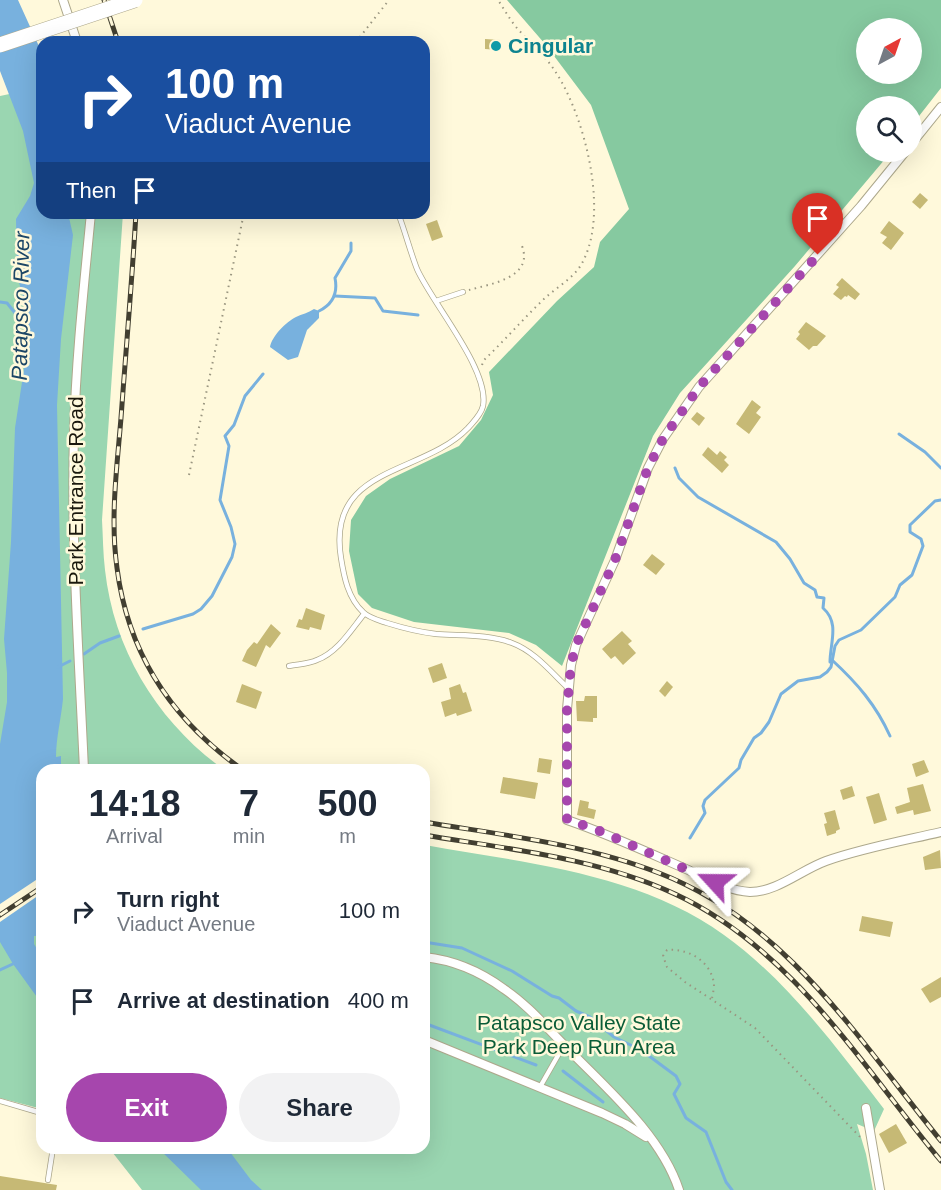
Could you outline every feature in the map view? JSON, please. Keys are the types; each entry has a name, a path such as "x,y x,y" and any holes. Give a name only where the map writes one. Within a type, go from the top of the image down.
{"highway":[{"path":"0,45 135,0"}],"street":[{"path":"63,0 75,36"},
{"path":"922,130 941,106"},
{"path":"897,162 853,215 699,387 663,439 648,468 615,560 576,645 568,688 567,820 595,829 715,882 752,892 774,886 823,862 941,831"},
{"name":"Park Entrance Road","path":"84,764 76,589 74,434 79,336 90,219"},
{"path":"430,958 460,965 483,975 530,1009 617,1099 651,1140 667,1162 679,1190"},
{"path":"430,1042 626,1124 651,1140"},
{"path":"866,1108 880,1190"}],"lane":[{"path":"400,219 418,269 480,376 483,408 477,418 449,444 377,477 355,494 342,522 339,541 349,594 364,614 407,629 498,639 512,643 538,660 568,688"},
{"path":"436,301 463,292"},
{"path":"289,666 316,661 326,655 338,645 364,614"},
{"path":"540,1087 564,1045"},
{"path":"0,1101 36,1111"},
{"path":"48,1180 52,1154"}],"path":[{"path":"361,36 389,0"},
{"path":"480,376 484,360 579,267 589,242 594,209 591,170 581,125 573,105 555,71 514,24 498,0"},
{"path":"189,475 243,219"},
{"path":"463,292 507,278 521,269 524,262 522,246"},
{"path":"712,998 714,983 710,971 700,959 688,952 668,950 663,956 667,967 685,982 755,1028 857,1133 875,1155"}],"green space":[{"path":"507,0 941,0 941,88 922,112 922,96 856,96 856,162 883,162 795,266 680,393 653,436 562,666 536,645 509,633 414,622 372,608 358,594 349,551 351,520 366,496 390,479 459,446 481,420 493,395 489,372 557,301 594,267 600,242 629,209 591,105 545,44"},
{"path":"19,92 36,181 36,219 123,219 102,520 104,564 110,600 129,656 159,707 178,729 217,764 36,764 36,1107 0,1098 0,96"},
{"name":"Patapsco Valley State Park Deep Run Area","path":"430,846 580,874 655,897 691,914 747,953 790,994 884,1109 874,1131 857,1124 873,1190 142,1190 114,1154 430,1154"}],"water":[{"name":"Patapsco River","path":"0,0 18,0 36,40 36,219 69,219 73,235 61,339 57,405 63,699 56,757 61,756 61,764 36,764 36,936 34,936 34,944 36,947 36,996 0,942 0,744 7,702 4,639 11,542 15,428 24,369 26,306 17,276 16,219 30,196 34,183 23,131 0,71"},
{"path":"314,309 319,311 319,318 307,330 298,357 288,360 270,347 276,334 288,322"},
{"path":"164,1154 232,1154 251,1180 262,1190 201,1190"}],"pier":[{"path":"36,880 36,897 0,922 0,904"}],"building":[{"path":"485,39 500,40 499,50 485,49"},
{"path":"920,193 928,200 920,209 912,202"},
{"path":"437,220 443,237 432,241 426,224"},
{"path":"889,221 904,233 891,250 882,243 887,237 880,233"},
{"path":"842,278 860,294 855,300 848,295 841,300 833,294"},
{"path":"806,322 826,336 817,346 809,350 796,339 800,334 798,332"},
{"path":"752,400 761,407 756,413 761,417 749,434 736,424"},
{"path":"697,412 705,418 699,426 691,419"},
{"path":"708,447 717,455 720,451 727,457 724,460 729,465 722,473 702,455"},
{"path":"652,554 665,564 656,575 643,565"},
{"path":"306,608 325,615 321,630 296,627 299,619 302,620"},
{"path":"271,624 281,633 270,648 266,645 256,667 242,661 247,650 254,642 257,644"},
{"path":"622,631 632,641 628,644 636,653 623,665 615,656 611,659 602,649"},
{"path":"442,663 447,678 433,683 428,668"},
{"path":"667,681 673,687 665,697 659,691"},
{"path":"242,684 262,692 256,709 236,702"},
{"path":"460,684 463,693 466,692 472,711 445,717 441,702 451,699 449,688"},
{"path":"585,696 597,696 597,718 593,718 593,722 577,721 576,701 584,701"},
{"path":"539,758 552,760 550,774 537,772"},
{"path":"924,760 929,772 916,777 912,764"},
{"path":"503,777 538,783 535,799 500,793"},
{"path":"923,784 931,811 914,815 913,810 897,814 895,807 910,802 907,788"},
{"path":"852,786 855,796 843,800 840,790"},
{"path":"879,793 887,820 874,824 866,797"},
{"path":"580,800 589,802 588,808 596,810 594,819 577,815"},
{"path":"835,810 840,829 827,836 824,813"},
{"path":"940,850 941,868 925,870 923,857"},
{"path":"862,916 893,922 890,937 859,931"},
{"path":"941,977 941,997 930,1003 921,989"},
{"path":"896,1124 907,1143 889,1153 879,1134"},
{"path":"0,1176 57,1185 56,1190 0,1190"}],"waterway":[{"path":"319,311 333,298 336,288 335,278 351,251 351,243"},
{"path":"335,296 375,298 383,311 418,315"},
{"path":"0,302 7,303 15,313 19,309 27,312"},
{"path":"143,629 193,614 201,609 212,596 232,557 235,544 220,500 229,446 225,436 234,425 245,396 263,374"},
{"path":"899,434 925,452 941,468"},
{"path":"675,468 679,478 698,497 776,542 790,559 804,583 815,590 817,597 824,598 823,608 833,627 830,662"},
{"path":"690,838 705,813 703,806 705,800 739,768 754,738 769,722 781,694 798,681 820,677 827,672 831,667 835,646 839,640 861,630 895,597 900,585 912,575 923,546 921,539 910,532 910,525 935,501 941,500"},
{"path":"84,654 100,643 119,636"},
{"path":"832,660 865,695 879,714 890,736"},
{"path":"58,667 70,661"},
{"path":"430,943 462,948 512,971 559,998 576,1011 590,1017 614,1037 641,1050 676,1076 680,1084 674,1094 686,1118 706,1132 726,1182 732,1190"},
{"path":"0,970 15,963"},
{"path":"430,1025 536,1065"},
{"path":"563,1071 603,1102"}],"railway":[{"path":"104,0 116,36"},
{"path":"136,219 114,511 117,568 131,629 158,683 195,730 235,764"},
{"path":"430,823 543,842 602,855 659,873 704,894 745,921 817,988 941,1141"},
{"path":"430,836 584,863 646,882 675,894 717,917 755,945 790,977 853,1049 941,1161"},
{"path":"0,915 36,891"}],"place":[{"name":"Cingular","path":"496,46"}],"route":[{"path":"715,882 595,829 567,820 567,709 571,665 576,645 615,560 648,468 663,439 699,387 818,255"}]}
